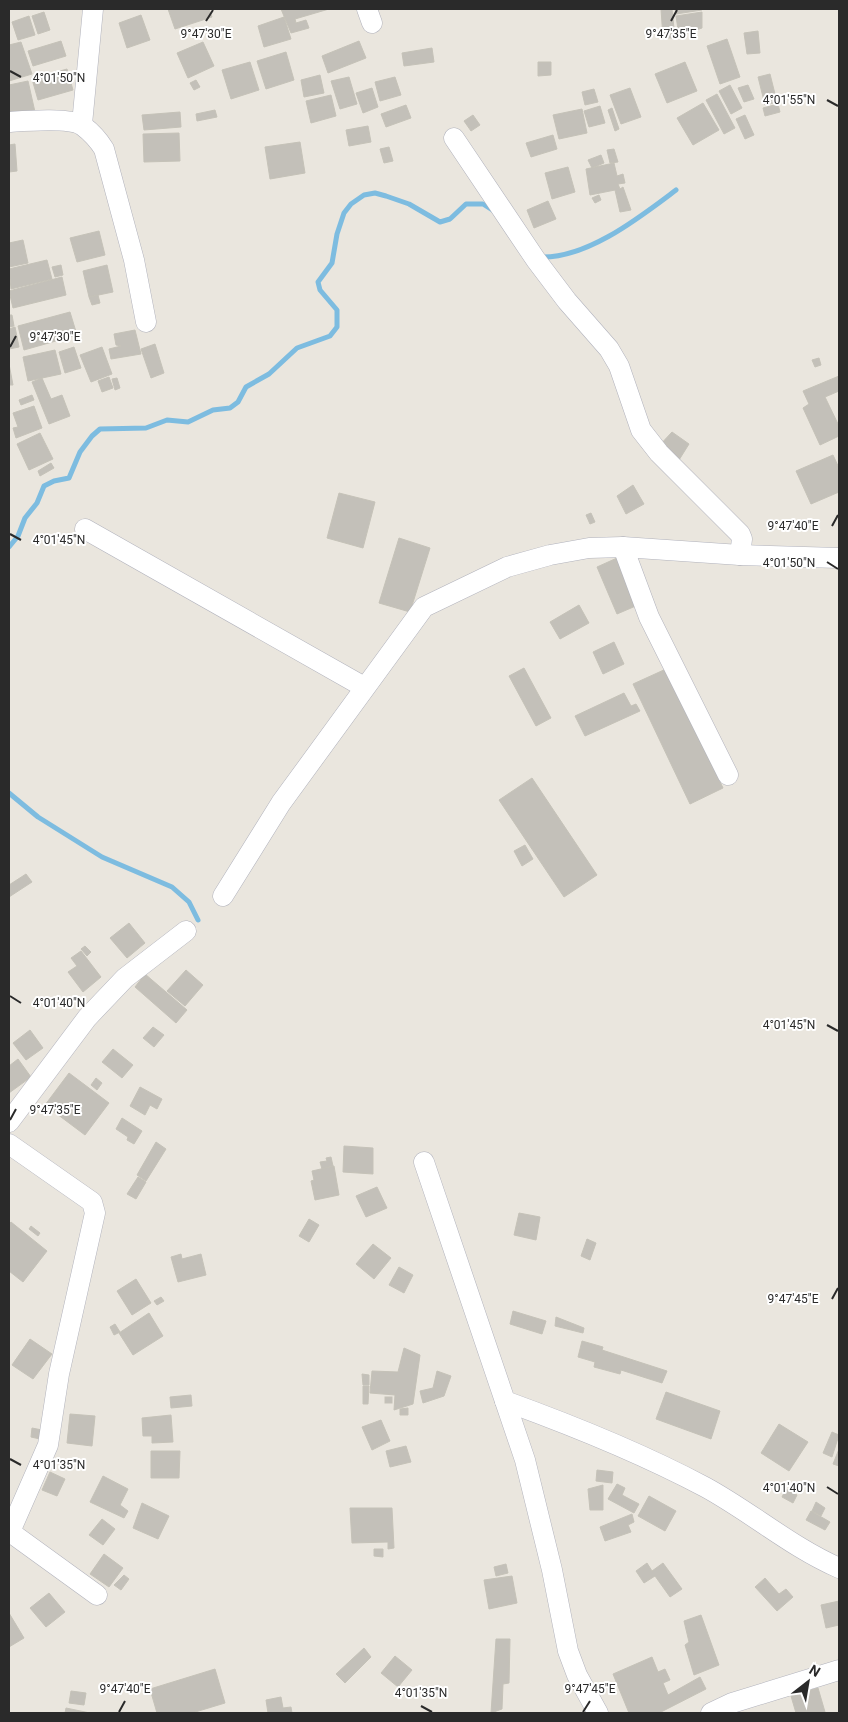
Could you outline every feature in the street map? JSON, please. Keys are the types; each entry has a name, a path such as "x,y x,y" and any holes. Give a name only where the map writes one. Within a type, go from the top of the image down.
{"street":[{"path":"82,124 93,9"},
{"path":"9,122 40,119 82,124 99,141 104,149 134,260 146,322"},
{"path":"454,138 536,260 566,301 609,349 619,366 641,430 659,453 740,534 742,539 740,555"},
{"path":"86,529 364,687"},
{"path":"623,547 649,617 728,775"},
{"path":"223,896 282,803 364,687 424,607 507,567 550,555 589,548 623,547 740,555 839,558"},
{"path":"9,1122 100,1005 125,978 186,930"},
{"path":"9,1144 92,1202 94,1213 59,1374 48,1445 9,1533 97,1595"},
{"path":"424,1162 525,1460 552,1570 568,1651 577,1675 598,1713"},
{"path":"506,1401 636,1452 707,1488 800,1549 839,1568"},
{"path":"711,1713 732,1703 839,1670"}],"building":[{"path":"168,9 209,9 212,17 175,29"},
{"path":"281,9 329,9 295,19 296,23 306,20 309,28 291,33"},
{"path":"661,9 672,9 675,38 663,38"},
{"path":"675,9 702,9 702,10 676,14"},
{"path":"44,12 50,30 38,34 32,16"},
{"path":"702,12 702,28 679,36 676,16"},
{"path":"141,15 150,40 127,48 119,23"},
{"path":"29,16 35,35 18,40 12,22"},
{"path":"284,17 291,39 264,47 258,26"},
{"path":"758,31 760,53 747,54 744,33"},
{"path":"727,39 740,77 720,84 707,46"},
{"path":"61,41 66,56 33,66 28,51"},
{"path":"359,41 366,58 328,73 322,56"},
{"path":"21,42 32,74 9,81 9,45"},
{"path":"203,42 214,66 188,78 177,53"},
{"path":"432,48 434,62 404,66 402,53"},
{"path":"286,52 294,80 266,89 257,61"},
{"path":"250,62 259,90 231,99 222,70"},
{"path":"538,62 551,62 551,75 538,76"},
{"path":"685,62 697,91 667,103 655,74"},
{"path":"67,69 73,90 38,100 32,79"},
{"path":"770,74 777,102 765,105 758,77"},
{"path":"320,75 324,93 304,97 301,80"},
{"path":"349,77 357,104 340,109 331,81"},
{"path":"395,77 401,95 380,101 375,82"},
{"path":"196,80 200,87 194,90 190,83"},
{"path":"28,81 35,112 9,117 9,85"},
{"path":"730,85 742,108 731,114 719,91"},
{"path":"748,85 754,99 744,102 738,88"},
{"path":"372,88 378,107 363,113 356,93"},
{"path":"630,88 641,117 621,124 610,95"},
{"path":"594,89 598,102 585,105 582,92"},
{"path":"717,94 735,128 724,134 706,100"},
{"path":"331,95 336,116 311,123 306,101"},
{"path":"703,103 719,130 693,145 677,118"},
{"path":"778,104 780,112 765,116 763,108"},
{"path":"406,105 411,118 386,127 381,114"},
{"path":"600,106 605,123 589,127 584,111"},
{"path":"612,108 619,129 615,131 608,110"},
{"path":"582,109 587,133 559,139 553,115"},
{"path":"215,110 217,117 197,121 196,114"},
{"path":"180,112 181,127 144,130 142,115"},
{"path":"473,115 480,125 471,131 464,121"},
{"path":"745,115 754,135 745,139 736,119"},
{"path":"368,126 371,142 349,146 346,130"},
{"path":"179,133 180,161 144,162 143,134"},
{"path":"553,135 557,149 531,157 526,143"},
{"path":"300,142 305,173 270,179 265,147"},
{"path":"15,144 17,171 9,172 9,145"},
{"path":"389,147 393,161 384,163 380,149"},
{"path":"614,149 618,162 610,163 607,150"},
{"path":"601,155 604,163 592,168 588,160"},
{"path":"614,163 617,176 623,174 625,183 618,184 620,189 623,187 631,210 620,212 615,190 590,195 586,169"},
{"path":"568,167 575,192 552,199 545,173"},
{"path":"599,195 601,200 595,203 592,198"},
{"path":"548,201 556,219 534,228 527,210"},
{"path":"99,231 105,255 77,262 70,238"},
{"path":"23,240 28,263 9,267 9,243"},
{"path":"47,260 52,279 11,289 9,269"},
{"path":"61,265 63,275 55,277 52,267"},
{"path":"107,265 113,292 89,297 83,271"},
{"path":"62,277 66,295 13,308 9,291"},
{"path":"98,295 100,303 92,305 89,297"},
{"path":"70,312 77,335 24,350 18,326"},
{"path":"9,315 12,315 14,326 9,327"},
{"path":"15,327 19,347 9,349 9,329"},
{"path":"135,330 141,354 111,359 109,349 121,346 116,345 114,334"},
{"path":"155,344 164,373 151,378 141,349"},
{"path":"74,347 81,368 65,373 59,352"},
{"path":"102,347 112,374 91,382 80,355"},
{"path":"55,350 61,374 28,381 23,357"},
{"path":"819,358 821,365 815,367 812,360"},
{"path":"9,364 13,385 9,385"},
{"path":"839,376 839,391 825,397 839,426 839,436 820,445 803,408 809,404 803,391"},
{"path":"109,377 113,388 102,392 98,381"},
{"path":"42,378 51,399 62,395 70,416 49,424 32,382"},
{"path":"117,378 120,388 115,390 112,379"},
{"path":"32,395 34,400 21,405 19,400"},
{"path":"34,406 42,428 16,438 13,428 18,427 13,413"},
{"path":"672,432 689,444 679,460 658,447"},
{"path":"40,433 53,459 29,470 17,444"},
{"path":"833,455 839,468 839,492 811,504 796,471"},
{"path":"51,463 54,468 40,476 38,471"},
{"path":"633,485 644,504 626,514 617,496"},
{"path":"339,493 375,502 363,548 327,538"},
{"path":"591,513 595,522 590,524 586,515"},
{"path":"399,538 430,548 410,612 379,603"},
{"path":"617,558 638,605 617,614 597,567"},
{"path":"579,605 589,623 560,639 550,622"},
{"path":"614,642 624,664 603,674 593,652"},
{"path":"524,668 551,718 536,726 509,676"},
{"path":"666,669 723,788 690,804 633,684"},
{"path":"624,693 631,706 636,704 640,711 585,736 575,716"},
{"path":"532,778 597,875 564,897 499,800"},
{"path":"525,845 533,859 522,866 514,851"},
{"path":"26,874 32,882 9,897 9,885"},
{"path":"129,923 145,943 127,958 110,938"},
{"path":"85,946 91,952 87,956 81,949"},
{"path":"81,951 101,977 83,992 68,972 77,966 71,958"},
{"path":"186,970 203,985 185,1006 167,991"},
{"path":"145,974 187,1010 176,1023 135,987"},
{"path":"153,1027 164,1035 154,1047 143,1038"},
{"path":"30,1030 43,1048 26,1060 13,1043"},
{"path":"113,1049 133,1065 122,1078 102,1062"},
{"path":"18,1059 31,1077 9,1093 9,1066"},
{"path":"69,1073 109,1103 85,1135 45,1105"},
{"path":"96,1078 102,1083 97,1090 91,1085"},
{"path":"140,1087 162,1099 157,1109 150,1105 145,1115 130,1106"},
{"path":"122,1118 142,1131 134,1144 127,1140 128,1137 116,1129"},
{"path":"156,1142 166,1149 146,1181 137,1175"},
{"path":"344,1146 373,1148 373,1174 343,1172"},
{"path":"331,1157 333,1166 322,1169 320,1162 327,1161 326,1158"},
{"path":"334,1166 339,1195 315,1200 311,1181 314,1180 312,1171"},
{"path":"138,1177 146,1182 136,1199 127,1194"},
{"path":"377,1187 387,1208 366,1217 356,1196"},
{"path":"519,1213 540,1217 536,1240 514,1235"},
{"path":"309,1219 319,1225 309,1242 299,1236"},
{"path":"11,1222 47,1251 23,1282 9,1271 9,1224"},
{"path":"31,1226 40,1233 38,1236 29,1229"},
{"path":"587,1239 596,1243 590,1260 581,1256"},
{"path":"373,1244 391,1258 374,1279 356,1264"},
{"path":"181,1254 182,1259 201,1254 206,1275 178,1282 171,1257"},
{"path":"399,1267 413,1275 404,1293 389,1285"},
{"path":"136,1279 151,1303 132,1315 117,1291"},
{"path":"161,1297 164,1301 157,1305 154,1301"},
{"path":"513,1311 546,1321 542,1334 510,1324"},
{"path":"149,1313 163,1336 133,1355 119,1333"},
{"path":"556,1317 584,1328 583,1333 555,1326"},
{"path":"115,1324 120,1332 114,1335 110,1327"},
{"path":"30,1339 52,1354 33,1379 12,1365"},
{"path":"582,1341 603,1347 602,1350 667,1371 662,1383 621,1370 620,1374 594,1367 595,1362 578,1357"},
{"path":"404,1348 420,1355 413,1404 394,1410 395,1395 370,1393 372,1371 398,1372"},
{"path":"437,1371 451,1376 444,1396 423,1403 420,1391 433,1388"},
{"path":"362,1374 369,1375 369,1385 363,1385"},
{"path":"363,1386 369,1386 368,1404 363,1404"},
{"path":"666,1392 720,1411 711,1439 656,1419"},
{"path":"191,1395 192,1406 171,1408 170,1397"},
{"path":"385,1397 392,1397 392,1403 385,1403"},
{"path":"408,1408 408,1415 400,1415 400,1409"},
{"path":"70,1414 95,1416 92,1446 67,1443"},
{"path":"171,1415 173,1442 152,1443 152,1436 143,1436 142,1418"},
{"path":"381,1420 390,1441 372,1450 362,1427"},
{"path":"779,1424 808,1442 789,1471 761,1453"},
{"path":"32,1428 42,1430 40,1439 31,1437"},
{"path":"832,1432 839,1435 832,1457 823,1453"},
{"path":"406,1446 411,1462 390,1467 386,1451"},
{"path":"839,1449 839,1466 833,1464"},
{"path":"151,1451 180,1451 179,1478 151,1478"},
{"path":"597,1470 613,1472 612,1483 596,1481"},
{"path":"50,1472 65,1479 57,1496 42,1490"},
{"path":"103,1476 128,1489 120,1505 128,1511 124,1518 90,1502"},
{"path":"617,1484 625,1488 622,1495 639,1504 634,1513 608,1499"},
{"path":"603,1485 603,1510 590,1510 588,1489"},
{"path":"786,1489 797,1495 793,1503 782,1497"},
{"path":"649,1496 676,1511 665,1531 638,1516"},
{"path":"816,1502 825,1508 821,1516 812,1511"},
{"path":"142,1503 169,1516 158,1539 133,1528"},
{"path":"350,1508 392,1508 394,1548 388,1549 388,1542 352,1543"},
{"path":"811,1511 830,1522 825,1530 806,1520"},
{"path":"632,1514 634,1522 628,1525 631,1532 605,1541 600,1527"},
{"path":"102,1519 115,1529 103,1545 89,1535"},
{"path":"374,1549 383,1549 383,1557 374,1556"},
{"path":"104,1554 123,1568 109,1587 90,1574"},
{"path":"647,1563 652,1571 663,1563 682,1589 670,1597 655,1576 644,1583 636,1571"},
{"path":"506,1564 508,1573 496,1576 494,1567"},
{"path":"124,1575 129,1579 121,1590 114,1585"},
{"path":"512,1576 517,1603 489,1609 484,1580"},
{"path":"765,1578 779,1594 786,1589 793,1597 777,1611 755,1587"},
{"path":"49,1593 65,1612 46,1627 30,1608"},
{"path":"839,1601 839,1625 826,1628 821,1605"},
{"path":"9,1613 24,1638 9,1647"},
{"path":"701,1615 719,1665 694,1675 685,1645 689,1642 684,1621"},
{"path":"496,1639 510,1639 509,1683 503,1684 502,1709 491,1713"},
{"path":"364,1648 371,1657 345,1683 336,1674"},
{"path":"395,1656 412,1670 398,1687 381,1673"},
{"path":"652,1657 658,1672 665,1669 670,1680 663,1683 668,1695 700,1677 706,1689 659,1713 629,1713 613,1674"},
{"path":"215,1669 225,1703 192,1713 157,1713 150,1689"},
{"path":"818,1688 825,1712 796,1713 791,1696"},
{"path":"71,1691 86,1693 84,1705 69,1703"},
{"path":"281,1697 283,1708 291,1707 292,1713 268,1713 266,1700"},
{"path":"66,1708 90,1713 65,1713"}],"waterway":[{"path":"540,257 558,256 594,244 630,224 676,190"},
{"path":"9,547 18,536 25,518 37,503 44,486 54,481 69,478 80,452 100,429 146,428 167,420 188,422 213,410 230,408 238,402 246,387 269,374 297,348 330,336 337,327 337,310 320,290 318,282 332,263 337,234 344,213 351,204 364,195 375,193 409,204 440,222 450,219 466,204 483,204 494,211"},
{"path":"9,793 38,817 102,857 172,887 189,902 198,920"}]}
